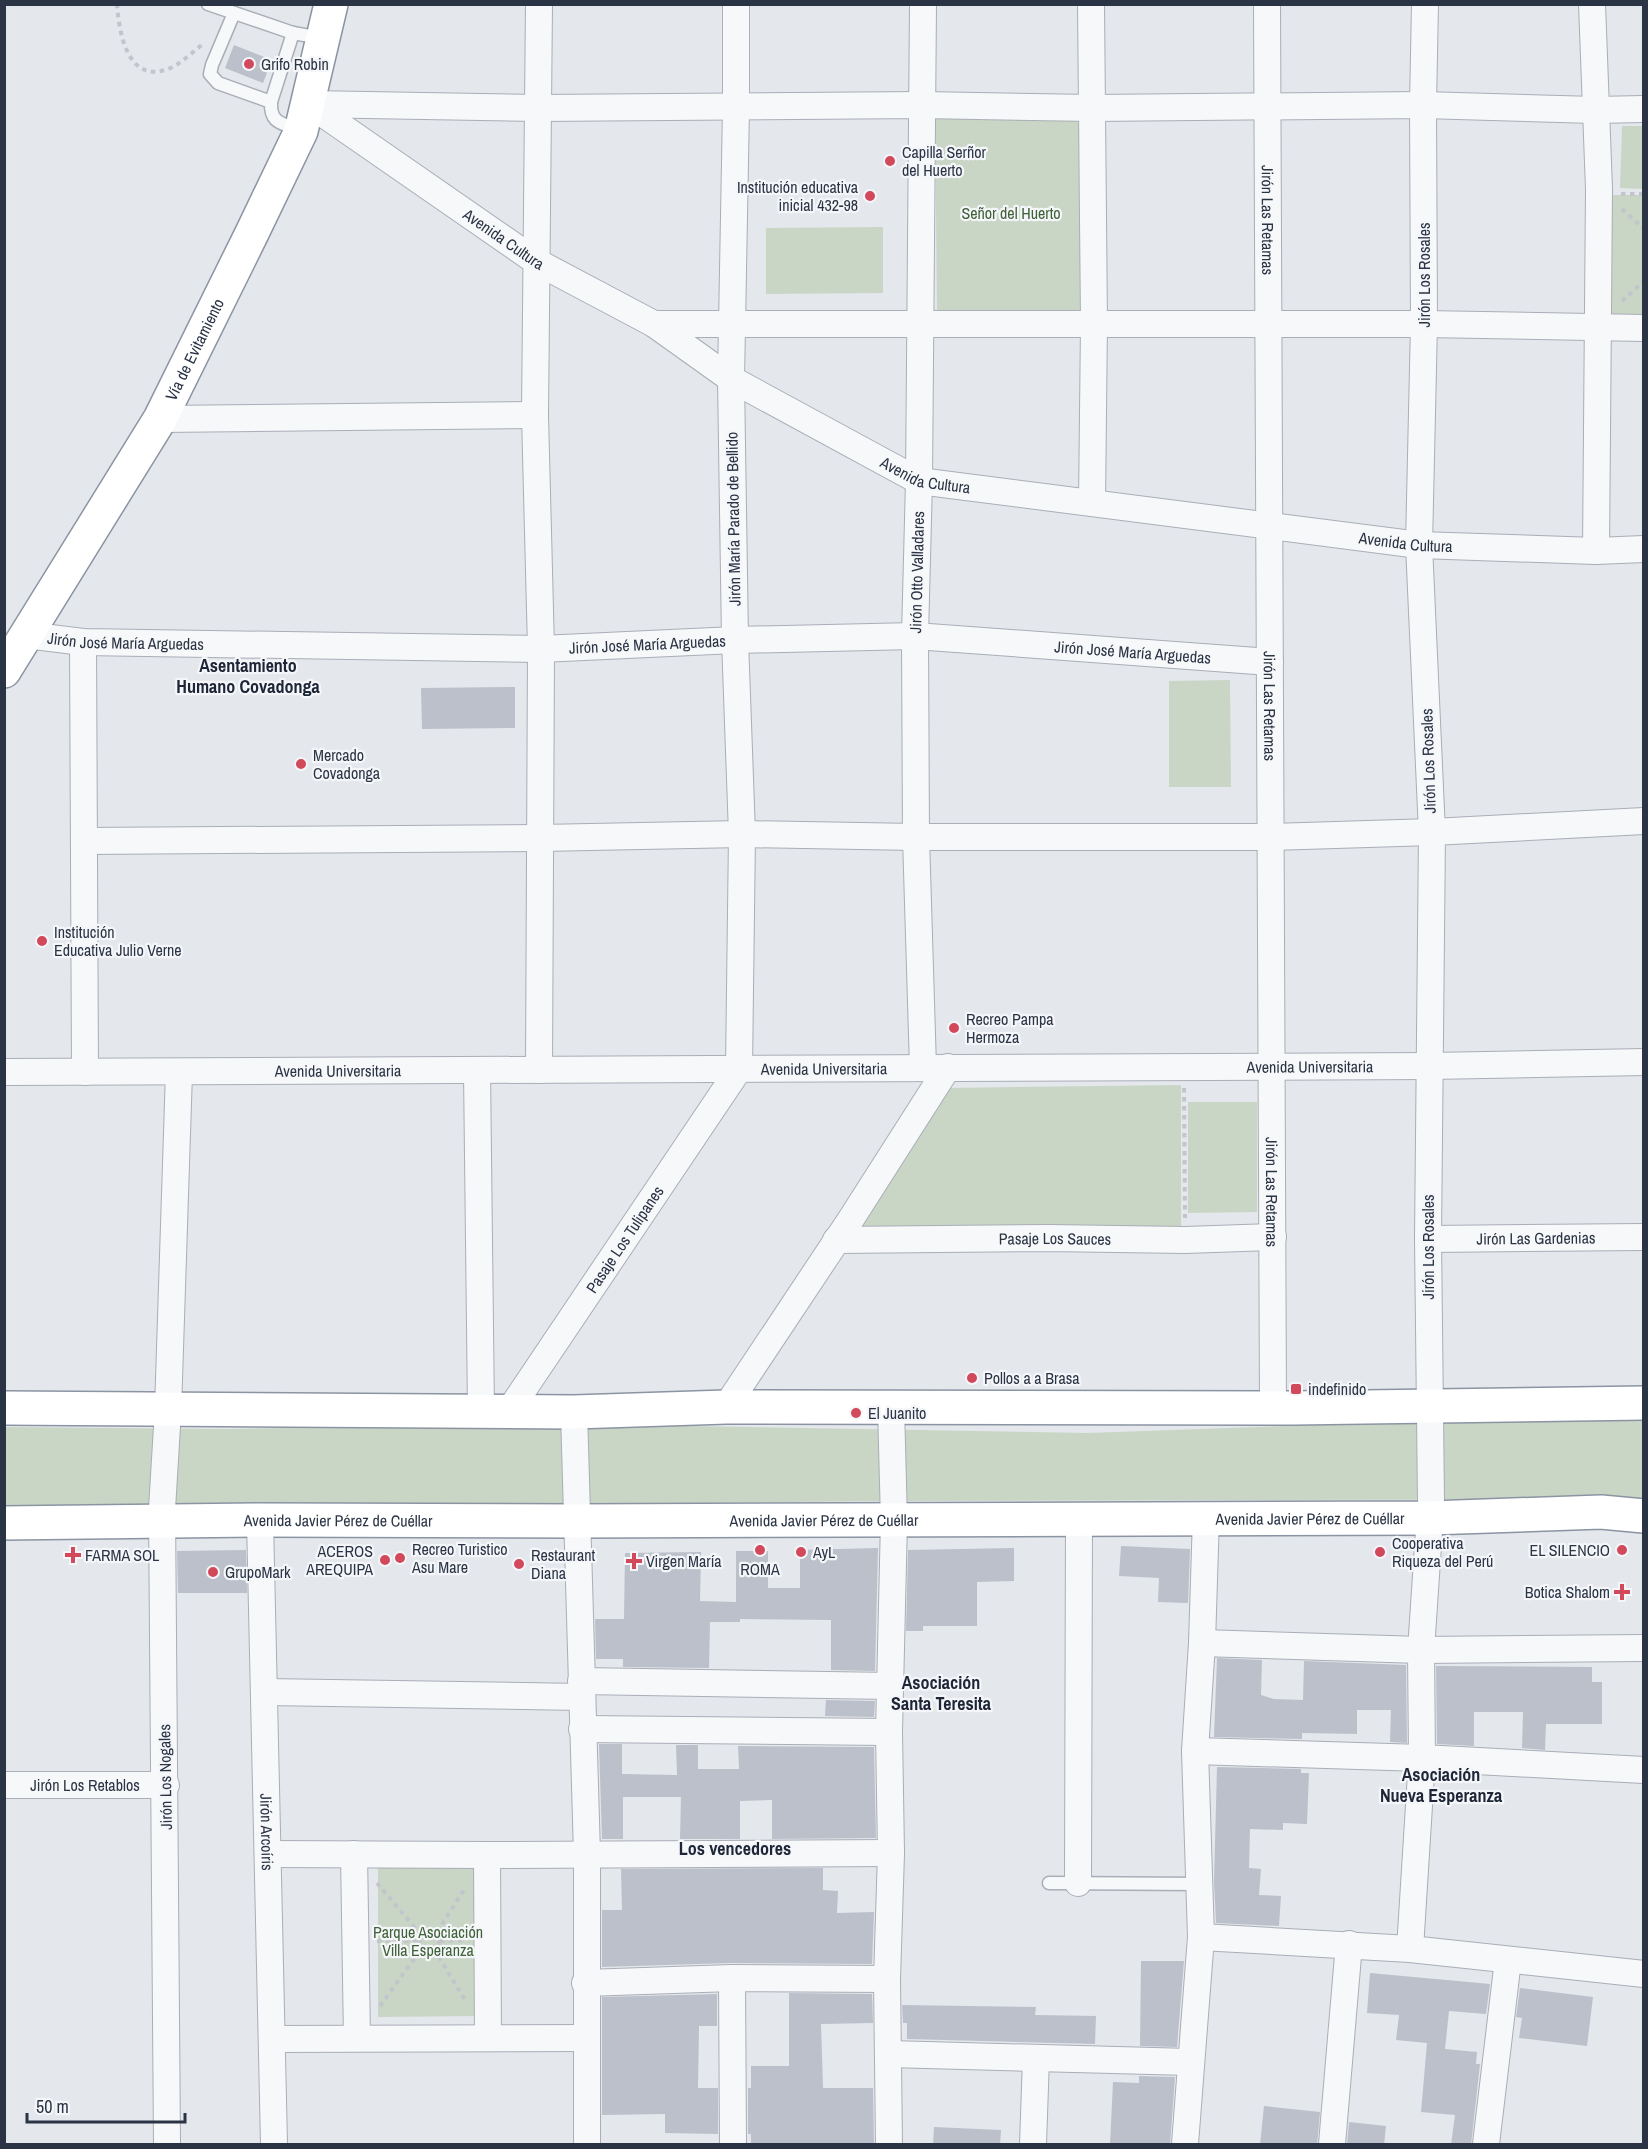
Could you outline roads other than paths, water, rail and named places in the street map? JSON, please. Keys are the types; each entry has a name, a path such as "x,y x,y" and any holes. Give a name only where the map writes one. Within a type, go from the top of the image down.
{"highway":[{"name":"Vía de Evitamiento","path":"4,671 160,419 305,117 308,35 331,4"},
{"path":"4,1408 574,1412 726,1407 1273,1406 1293,1408 1644,1403"},
{"name":"Avenida Javier Pérez de Cuéllar","path":"4,1523 260,1520 894,1521 1206,1517 1430,1518 1600,1512 1644,1516"}],"street":[{"path":"539,4 534,415 541,650 539,1070"},
{"name":"Jirón María Parado de Bellido","path":"736,4 731,379 735,640 742,834 739,1069"},
{"name":"Jirón Otto Valladares","path":"923,4 919,481 915,636 916,837 935,1068"},
{"path":"1091,4 1094,324 1092,503"},
{"name":"Jirón Las Retamas","path":"1268,4 1273,1406"},
{"name":"Jirón Los Rosales","path":"1410,1949 1422,1758 1421,1650 1430,1518 1428,1239 1431,832 1419,545 1424,324 1425,4"},
{"path":"1592,4 1599,189 1596,551"},
{"path":"305,117 539,108 922,105 1093,108 1423,105 1595,110 1644,109"},
{"name":"Avenida Cultura","path":"305,117 537,262 654,324 731,379 919,481 1419,545 1596,551 1644,549"},
{"path":"654,324 1424,324 1644,328"},
{"path":"160,419 534,415"},
{"name":"Jirón José María Arguedas","path":"26,635 83,642 541,650 735,640 915,636 1270,662"},
{"path":"83,642 86,1072"},
{"path":"84,840 540,838 742,834 916,837 1271,837 1431,832 1644,821"},
{"name":"Avenida Universitaria","path":"4,1072 1430,1066 1644,1062"},
{"path":"726,1407 837,1240 935,1068"},
{"name":"Pasaje Los Tulipanes","path":"495,1411 739,1069"},
{"path":"477,1070 495,1411"},
{"name":"Jirón Los Nogales","path":"167,2145 166,1785 162,1521 179,1072"},
{"name":"Jirón Las Gardenias","path":"1428,1239 1644,1237"},
{"name":"Pasaje Los Sauces","path":"837,1240 1273,1238"},
{"path":"889,2145 887,1978 891,1853 889,1731 894,1521 891,1407"},
{"path":"574,1412 586,1854 587,2145"},
{"path":"1185,2145 1202,1937 1195,1751 1202,1643 1206,1517"},
{"path":"1078,1883 1079,1519"},
{"name":"Jirón Arcoíris","path":"260,1520 274,2145"},
{"path":"1202,1643 1421,1650 1644,1648"},
{"path":"265,1692 891,1686"},
{"path":"582,1729 889,1731"},
{"path":"1195,1751 1422,1758 1644,1770"},
{"name":"Jirón Los Retablos","path":"4,1785 166,1785"},
{"path":"269,1854 891,1853"},
{"path":"354,1854 357,2038"},
{"path":"487,1855 488,2038"},
{"path":"1202,1937 1410,1949 1644,1974"},
{"path":"1332,2145 1349,1944"},
{"path":"1486,2145 1508,1960"},
{"path":"585,1983 732,1978 887,1978"},
{"path":"732,1978 733,2145"},
{"path":"272,2039 586,2038"},
{"path":"889,2054 1190,2062"},
{"path":"1033,2145 1036,2058"}],"lane":[{"path":"208,4 308,35 271,102 271,114 274,120 305,117"},
{"path":"234,13 210,74 218,83 271,102"},
{"path":"1049,1883 1200,1884"}],"place":[{"name":"Grifo Robin","path":"249,64"},
{"name":"Capilla Serñor del Huerto","path":"890,161"},
{"name":"Institución educativa inicial 432-98","path":"870,196"},
{"name":"Mercado Covadonga","path":"301,764"},
{"name":"Institución Educativa Julio Verne","path":"42,941"},
{"name":"Recreo Pampa Hermoza","path":"954,1028"},
{"name":"Pollos a a Brasa","path":"972,1378"},
{"name":"indefinido","path":"1296,1389"},
{"name":"El Juanito","path":"856,1413"},
{"name":"ROMA","path":"760,1550"},
{"name":"EL SILENCIO","path":"1622,1550"},
{"name":"AyL","path":"801,1552"},
{"name":"Cooperativa Riqueza del Perú","path":"1380,1552"},
{"name":"FARMA SOL","path":"73,1555"},
{"name":"Recreo Turistico Asu Mare","path":"400,1558"},
{"name":"ACEROS AREQUIPA","path":"385,1560"},
{"name":"Virgen María","path":"634,1561"},
{"name":"Restaurant Diana","path":"519,1564"},
{"name":"GrupoMark","path":"213,1572"},
{"name":"Botica Shalom","path":"1622,1592"}],"district":[{"name":"Asentamiento Humano Covadonga","path":"248,675"},
{"name":"Asociación Santa Teresita","path":"941,1692"},
{"name":"Asociación Nueva Esperanza","path":"1441,1784"},
{"name":"Los vencedores","path":"735,1848"}],"park label":[{"name":"Señor del Huerto","path":"1011,213"},
{"name":"Parque Asociación Villa Esperanza","path":"428,1941"}]}
